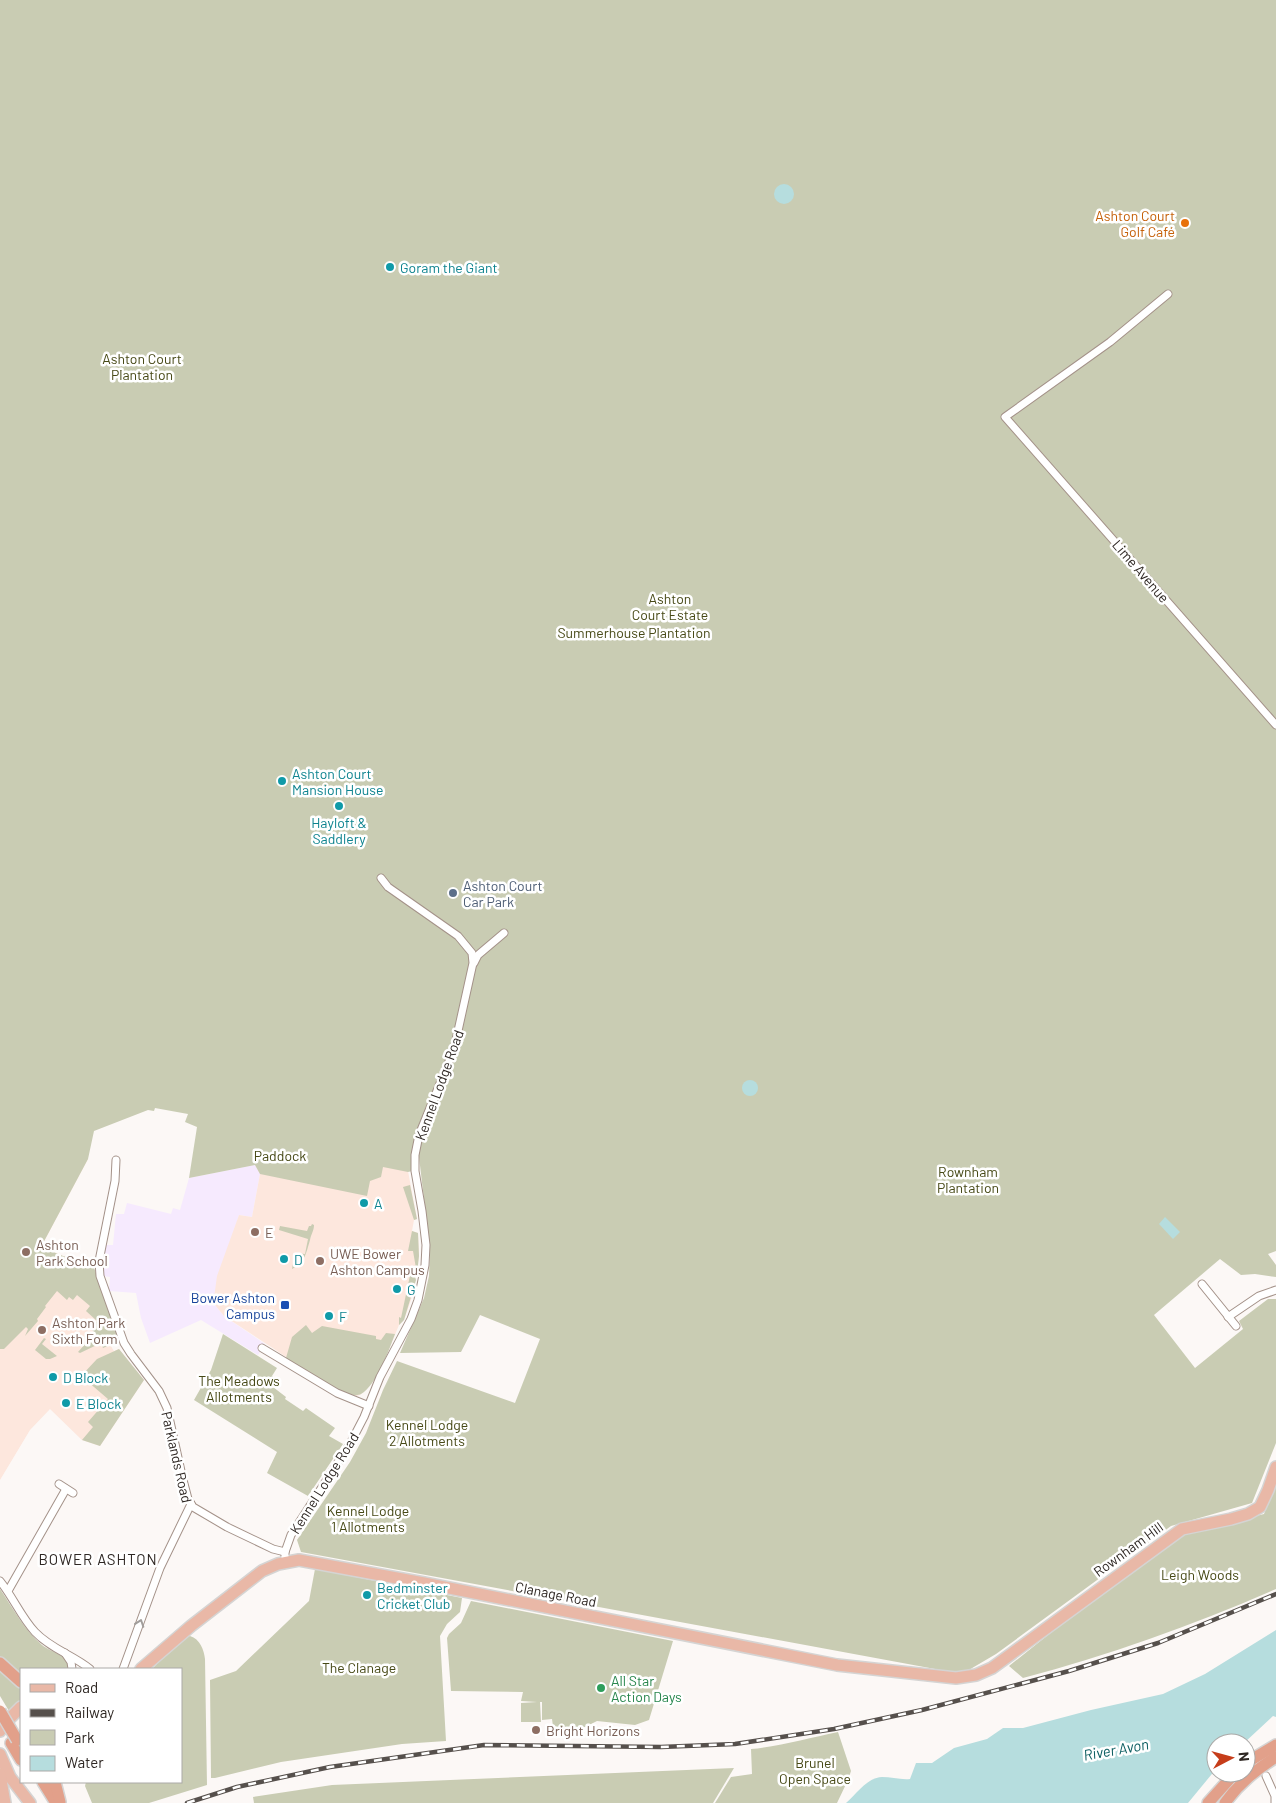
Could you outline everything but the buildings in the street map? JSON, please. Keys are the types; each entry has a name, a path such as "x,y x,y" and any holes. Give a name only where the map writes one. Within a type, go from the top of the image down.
{"highway":[{"path":"0,1663 20,1681"},
{"path":"3,1718 17,1743 20,1756"},
{"path":"1256,1758 1276,1745"},
{"path":"1225,1802 1249,1775 1276,1757"},
{"path":"35,1783 47,1803"},
{"path":"44,1783 56,1803"},
{"path":"56,1783 60,1803"},
{"path":"1208,1803 1226,1783"},
{"path":"1213,1803 1222,1788"}],"main road":[{"name":"Rownham Hill","path":"992,1668 1182,1530 1248,1514 1260,1508 1276,1467"},
{"name":"Clanage Road","path":"143,1666 253,1577 285,1557 837,1665 956,1678 976,1675 992,1668"},
{"path":"0,1730 3,1718 20,1708"},
{"path":"3,1718 20,1712"},
{"path":"0,1754 10,1777 30,1803"},
{"path":"0,1774 5,1803"}],"street":[{"name":"Lime Avenue","path":"1168,294 1110,342 1005,417 1276,725"},
{"path":"381,878 388,887 458,936 472,953 473,963"},
{"path":"473,963 478,955 504,933"},
{"name":"Kennel Lodge Road","path":"285,1557 291,1535 346,1453 369,1406 380,1377 411,1319 421,1288 426,1245 414,1155 419,1135 454,1049 473,963"},
{"name":"Parklands Road","path":"116,1160 115,1181 99,1261 100,1276 124,1343 130,1354 159,1392 167,1408 183,1480 191,1504 160,1568 124,1668"},
{"path":"1202,1284 1236,1326"},
{"path":"1228,1317 1259,1296 1276,1290"},
{"path":"262,1348 337,1393 369,1406"},
{"path":"59,1484 73,1492"},
{"path":"8,1591 66,1488"},
{"path":"191,1504 227,1527 273,1549 285,1557"},
{"path":"0,1581 36,1633 47,1643 73,1656 89,1668"},
{"path":"65,1653 71,1662 72,1668"},
{"path":"1266,1776 1275,1803"}],"shaded area":[{"name":"Ashton Park School","path":"0,1025 88,1159 41,1247 93,1265 119,1339 111,1345 112,1348 114,1351 119,1349 144,1380 100,1446 82,1440 50,1409 30,1430 0,1480"},
{"name":"UWE Bower Ashton Campus","path":"258,1141 412,1171 408,1171 417,1219 414,1220 412,1231 418,1233 419,1256 412,1297 404,1320 399,1325 387,1354 368,1387 360,1395 356,1396 324,1382 224,1316 215,1305 217,1276 239,1215 252,1217 260,1174 255,1165"},
{"path":"255,1165 260,1174 252,1217 239,1215 214,1298 215,1305 224,1316 265,1344 258,1355 201,1320 150,1343 141,1318 136,1293 109,1291 110,1277 103,1276 103,1270 100,1270 105,1245 113,1245 116,1214 124,1214 127,1203 171,1214 173,1208 180,1210 189,1178"}],"green space":[{"name":"Ashton Court Estate","path":"0,0 1276,0 1276,1251 1268,1254 1276,1265 1276,1277 1255,1274 1241,1275 1220,1259 1154,1315 1195,1368 1243,1329 1239,1321 1268,1299 1276,1299 1276,1443 1252,1503 1171,1526 996,1654 962,1674 301,1552 297,1540 350,1462 366,1433 397,1361 515,1403 540,1339 480,1315 461,1352 400,1353 424,1298 429,1276 430,1250 419,1157 411,1156 412,1171 408,1172 383,1167 381,1177 370,1181 367,1196 260,1174 255,1165 189,1178 197,1127 185,1122 188,1114 155,1108 154,1111 148,1110 94,1131 88,1159 41,1247 93,1265 118,1335 117,1342 103,1348 101,1343 80,1353 78,1352 95,1333 91,1329 97,1321 86,1311 90,1306 77,1295 73,1300 69,1297 67,1300 57,1291 45,1306 37,1319 38,1321 25,1336 28,1329 26,1327 4,1349 0,1349"},
{"path":"410,1185 417,1219 414,1220 403,1187"},
{"path":"312,1224 314,1229 304,1257 300,1264 292,1269 295,1253 305,1254 308,1239 279,1230 280,1226 307,1231"},
{"path":"412,1231 418,1233 419,1256 417,1274 413,1251 408,1251"},
{"path":"412,1266 416,1280 404,1320 399,1325 399,1317 401,1318"},
{"path":"306,1325 312,1333 322,1326 376,1336 376,1339 381,1340 386,1333 395,1334 372,1384 361,1394 354,1395 335,1388 286,1358 292,1337"},
{"name":"The Meadows Allotments","path":"223,1334 277,1368 272,1376 277,1380 273,1387 286,1397 285,1399 303,1411 306,1408 335,1428 329,1436 343,1444 308,1496 267,1473 277,1452 194,1400 211,1370"},
{"path":"44,1338 46,1339 42,1344 57,1356 46,1359 35,1350"},
{"path":"119,1349 144,1380 100,1446 82,1440 93,1427 88,1422 108,1399 80,1375 97,1359"},
{"name":"Leigh Woods","path":"1276,1481 1276,1589 1214,1615 1151,1638 1055,1669 1023,1678 1009,1666 1068,1619 1184,1534 1264,1514"},
{"name":"The Clanage","path":"315,1569 462,1598 460,1612 447,1624 440,1636 446,1741 402,1744 281,1762 211,1778 210,1680 236,1671 309,1601"},
{"path":"0,1589 30,1633 42,1645 63,1657 68,1664 68,1668 20,1668 20,1676 0,1657"},
{"path":"471,1601 673,1641 649,1720 635,1725 597,1721 579,1730 554,1734 552,1719 542,1720 542,1702 540,1702 541,1722 521,1722 521,1703 537,1702 521,1701 523,1692 451,1691 447,1638 461,1623"},
{"path":"193,1637 201,1645 204,1652 207,1785 149,1803 92,1803 85,1786 86,1783 182,1783 182,1668 153,1668 182,1638"},
{"path":"0,1669 20,1686 20,1705 9,1711 0,1696"},
{"name":"Brunel Open Space","path":"838,1732 851,1771 837,1803 715,1803 731,1777 752,1774 751,1749"},
{"path":"734,1768 713,1803 254,1803 253,1797 332,1785"}],"water":[{"path":"784,184 791,187 794,194 791,201 784,204 777,201 774,194 777,187"},
{"path":"750,1080 756,1082 758,1088 756,1094 750,1096 744,1094 742,1088 744,1082"},
{"path":"1165,1217 1180,1232 1173,1239 1159,1224"},
{"name":"River Avon","path":"1276,1630 1276,1717 1273,1716 1255,1733 1206,1733 1206,1781 1188,1803 846,1803 871,1780 882,1777 910,1779 916,1763 932,1763 954,1748 987,1739 1003,1728 1023,1728 1163,1694 1205,1674"}],"railway":[{"path":"187,1803 237,1787 330,1767 484,1745 661,1747 735,1744 834,1729 922,1710 1069,1671 1158,1643 1276,1594"}],"place":[{"name":"Ashton Court Golf Café","path":"1185,223"},
{"name":"Goram the Giant","path":"390,267"},
{"name":"Ashton Court Mansion House","path":"282,781"},
{"name":"Hayloft & Saddlery","path":"339,806"},
{"name":"Ashton Court Car Park","path":"453,893"},
{"name":"A","path":"364,1203"},
{"name":"E","path":"255,1232"},
{"name":"Ashton Park School","path":"26,1252"},
{"name":"D","path":"284,1259"},
{"name":"UWE Bower Ashton Campus","path":"320,1261"},
{"name":"G","path":"397,1289"},
{"name":"Bower Ashton Campus","path":"285,1305"},
{"name":"F","path":"329,1316"},
{"name":"Ashton Park Sixth Form","path":"42,1330"},
{"name":"D Block","path":"53,1377"},
{"name":"E Block","path":"66,1403"},
{"name":"Bedminster Cricket Club","path":"367,1595"},
{"name":"All Star Action Days","path":"601,1688"},
{"name":"Bright Horizons","path":"536,1730"}],"district":[{"name":"BOWER ASHTON","path":"98,1559"}],"park label":[{"name":"Ashton Court Plantation","path":"142,366"},
{"name":"Summerhouse Plantation","path":"634,632"},
{"name":"Paddock","path":"280,1155"},
{"name":"Rownham Plantation","path":"968,1180"},
{"name":"Kennel Lodge 2 Allotments","path":"427,1432"},
{"name":"Kennel Lodge 1 Allotments","path":"368,1518"}]}
